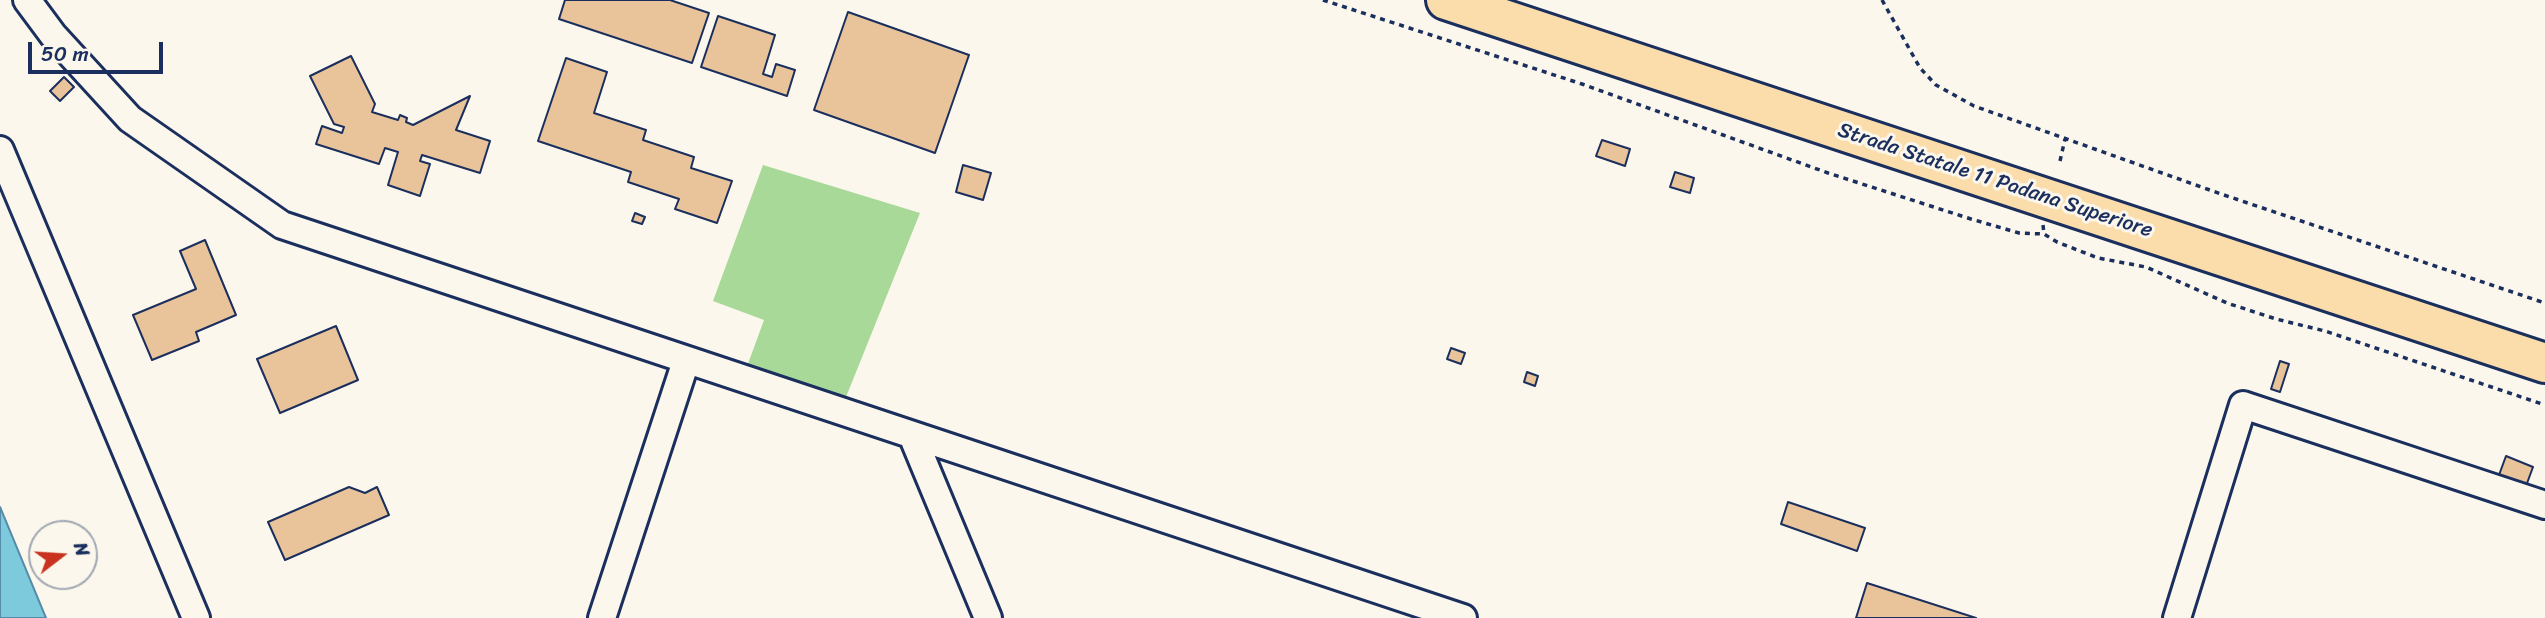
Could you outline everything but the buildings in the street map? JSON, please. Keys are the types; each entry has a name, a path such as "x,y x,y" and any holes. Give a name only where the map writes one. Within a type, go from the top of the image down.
{"highway":[{"name":"Strada Statale 11 Padana Superiore","path":"1446,0 2545,363"},
{"name":"Strada Statale 11 Padana Superiore","path":"1512,0 2545,342"}],"lane":[{"path":"27,0 53,35 130,119 282,225 912,435 1426,611 1463,618"},
{"path":"0,150 196,618"},
{"path":"602,618 686,360"},
{"path":"2177,618 2243,405 2545,505"},
{"path":"912,435 988,618"}],"path":[{"path":"1323,0 1582,84 1841,177 2019,233 2044,234 2098,258 2146,267 2227,303 2276,320 2325,331 2545,405"},
{"path":"1882,0 1920,68 1937,85 1974,106 2221,194 2545,303"},
{"path":"2060,161 2065,138"},
{"path":"2043,220 2044,234"}],"green space":[{"path":"763,165 920,213 844,402 745,372 764,320 713,301"}],"water":[{"path":"0,507 28,575 28,590 34,590 46,618 0,618"}]}
